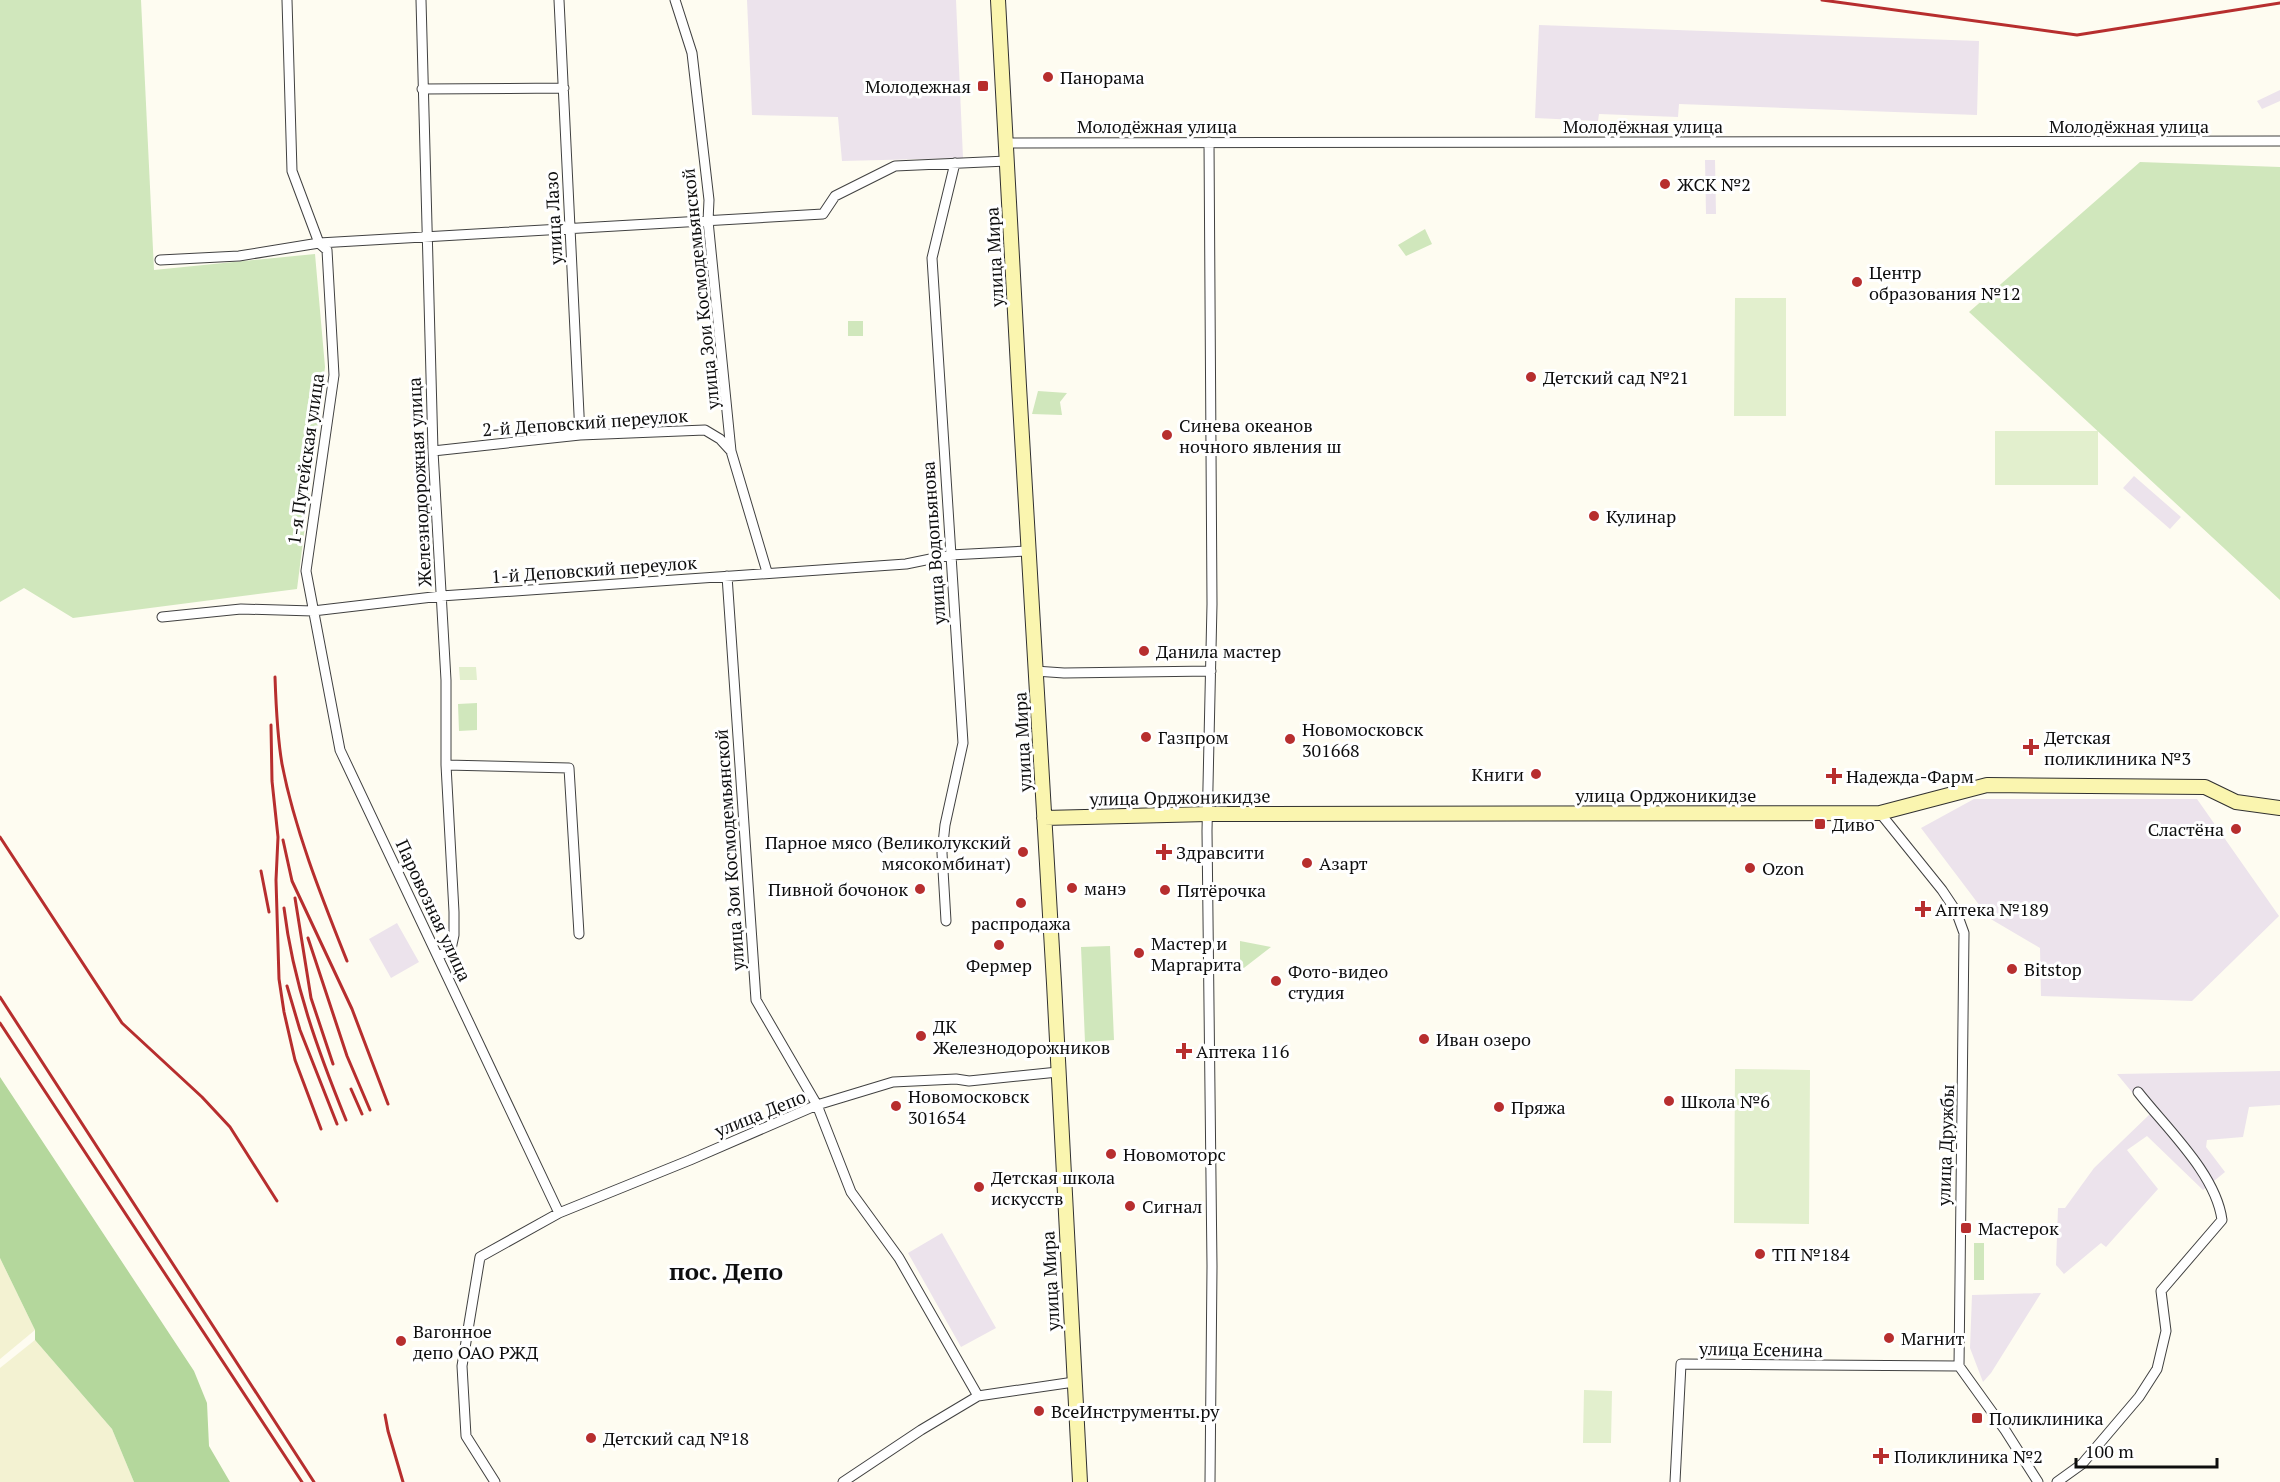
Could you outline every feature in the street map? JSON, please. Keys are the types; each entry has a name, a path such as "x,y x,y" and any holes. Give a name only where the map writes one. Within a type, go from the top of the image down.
{"main road":[{"name":"улица Мира","path":"998,0 1080,1482"},
{"name":"улица Орджоникидзе","path":"1044,818 1208,814 1880,813 1987,785 2205,787 2236,802 2280,808"}],"street":[{"name":"1-я Путейская улица","path":"287,0 292,171 319,243 327,250 334,375 306,571 313,611"},
{"name":"Железнодорожная улица","path":"421,0 433,451 446,680 446,765 454,935 451,949 439,956"},
{"name":"улица Лазо","path":"559,0 580,435"},
{"name":"улица Зои Космодемьянской","path":"675,0 692,53 709,200 708,221 731,451 767,572"},
{"path":"422,89 564,88"},
{"name":"Молодёжная улица","path":"1006,143 2280,141"},
{"path":"1209,142 1211,670 1208,814 1212,1266 1210,1482"},
{"path":"160,260 239,256 319,243 823,214 835,196 895,166 1007,160"},
{"name":"улица Водопьянова","path":"946,921 942,853 945,825 963,743 933,258 955,163"},
{"name":"2-й Деповский переулок","path":"433,451 580,435 705,430 720,438 731,451"},
{"name":"1-й Деповский переулок","path":"162,617 241,609 313,611 441,596 906,564 950,555 1028,551"},
{"name":"улица Зои Космодемьянской","path":"727,576 756,1000 817,1105"},
{"name":"Паровозная улица","path":"313,611 340,750 559,1213"},
{"path":"1035,671 1064,673 1211,670"},
{"path":"446,765 569,768 579,934"},
{"name":"улица Дружбы","path":"1880,813 1942,890 1956,910 1964,933 1959,1366"},
{"path":"817,1105 893,1082 956,1079 969,1081 1058,1072"},
{"path":"2057,1482 2082,1464 2146,1389 2157,1369 2166,1331 2161,1291 2222,1220 2220,1207 2206,1176 2138,1092"},
{"name":"улица Депо","path":"495,1482 466,1436 462,1366 480,1257 559,1213 817,1105 852,1192 899,1258 978,1396"},
{"name":"улица Есенина","path":"1675,1482 1681,1364 1959,1366"},
{"path":"1959,1366 2005,1430 2038,1482"},
{"path":"843,1482 921,1430 978,1396 1074,1382"}],"shaded area":[{"path":"747,0 956,0 963,158 842,161 838,117 752,115"},
{"path":"1539,25 1979,41 1977,115 1679,104 1678,117 1599,114 1598,121 1535,118"},
{"path":"2280,90 2280,101 2262,109 2257,101"},
{"path":"1705,160 1715,160 1716,214 1706,214"},
{"path":"2134,476 2181,517 2170,529 2123,488"},
{"path":"1974,799 2197,799 2279,916 2192,1001 2041,996 2040,948 1989,918 1921,828"},
{"path":"397,923 419,962 391,978 369,939"},
{"path":"2280,1071 2280,1105 2249,1107 2243,1137 2207,1140 2206,1147 2225,1172 2203,1190 2147,1136 2127,1150 2158,1189 2106,1247 2101,1243 2064,1274 2056,1265 2058,1208 2065,1208 2094,1168 2150,1114 2117,1074"},
{"path":"942,1233 996,1328 961,1347 908,1253"},
{"path":"2041,1293 1983,1382 1970,1348 1972,1295"}],"green space":[{"path":"0,0 141,0 154,270 315,254 325,367 297,589 73,618 24,588 0,602"},
{"path":"2140,162 2280,167 2280,600 1969,312"},
{"path":"1425,229 1432,244 1406,256 1398,245"},
{"path":"1735,298 1786,298 1786,416 1734,416"},
{"path":"848,321 863,321 863,336 848,336"},
{"path":"1038,391 1067,393 1060,402 1062,415 1032,414"},
{"path":"1995,431 2098,431 2098,485 1995,485"},
{"path":"459,667 476,667 477,680 460,680"},
{"path":"477,703 477,730 459,731 458,704"},
{"path":"1240,941 1271,947 1240,971"},
{"path":"1110,946 1114,1040 1085,1042 1081,947"},
{"path":"1735,1069 1810,1070 1809,1224 1734,1223"},
{"path":"0,1077 194,1371 207,1403 209,1446 230,1482 134,1482 112,1429 35,1340 35,1330 0,1258"},
{"path":"1974,1243 1984,1243 1984,1280 1974,1280"},
{"path":"0,1258 35,1330 0,1359"},
{"path":"35,1340 112,1429 134,1482 0,1482 0,1368"},
{"path":"1584,1390 1612,1391 1611,1443 1583,1443"}],"railway":[{"path":"1822,0 2077,35 2280,3"},
{"path":"275,677 282,764 294,814 310,864 347,961"},
{"path":"271,725 272,781 278,837 276,880 279,979 295,1060 321,1129"},
{"path":"0,837 122,1023 202,1097 230,1127 277,1201"},
{"path":"283,840 292,881 352,1009 388,1104"},
{"path":"261,871 269,912"},
{"path":"295,898 311,998 333,1064"},
{"path":"284,908 300,990 346,1120"},
{"path":"308,938 347,1056 370,1110"},
{"path":"287,986 300,1030 337,1124"},
{"path":"0,997 314,1482"},
{"path":"0,1023 302,1482"},
{"path":"351,1089 362,1114"},
{"path":"385,1415 403,1482"}],"place":[{"name":"Панорама","path":"1048,77"},
{"name":"Молодежная","path":"983,86"},
{"name":"ЖСК №2","path":"1665,184"},
{"name":"Центр образования №12","path":"1857,282"},
{"name":"Детский сад №21","path":"1531,377"},
{"name":"Синева океанов ночного явления ш","path":"1167,435"},
{"name":"Кулинар","path":"1594,516"},
{"name":"Данила мастер","path":"1144,651"},
{"name":"Газпром","path":"1146,737"},
{"name":"Новомосковск 301668","path":"1290,739"},
{"name":"Детская поликлиника №3","path":"2031,747"},
{"name":"Книги","path":"1536,774"},
{"name":"Надежда-Фарм","path":"1834,776"},
{"name":"Диво","path":"1820,824"},
{"name":"Сластёна","path":"2236,829"},
{"name":"Парное мясо (Великолукский мясокомбинат)","path":"1023,852"},
{"name":"Здравсити","path":"1164,852"},
{"name":"Азарт","path":"1307,863"},
{"name":"Ozon","path":"1750,868"},
{"name":"манэ","path":"1072,888"},
{"name":"Пивной бочонок","path":"920,889"},
{"name":"Пятёрочка","path":"1165,890"},
{"name":"распродажа","path":"1021,903"},
{"name":"Аптека №189","path":"1923,909"},
{"name":"Фермер","path":"999,945"},
{"name":"Мастер и Маргарита","path":"1139,953"},
{"name":"Bitstop","path":"2012,969"},
{"name":"Фото-видео студия","path":"1276,981"},
{"name":"ДК Железнодорожников","path":"921,1036"},
{"name":"Иван озеро","path":"1424,1039"},
{"name":"Аптека 116","path":"1184,1051"},
{"name":"Школа №6","path":"1669,1101"},
{"name":"Новомосковск 301654","path":"896,1106"},
{"name":"Пряжа","path":"1499,1107"},
{"name":"Новомоторс","path":"1111,1154"},
{"name":"Детская школа искусств","path":"979,1187"},
{"name":"Сигнал","path":"1130,1206"},
{"name":"Мастерок","path":"1966,1228"},
{"name":"ТП №184","path":"1760,1254"},
{"name":"Магнит","path":"1889,1338"},
{"name":"Вагонное депо ОАО РЖД","path":"401,1341"},
{"name":"ВсеИнструменты.ру","path":"1039,1411"},
{"name":"Поликлиника","path":"1977,1418"},
{"name":"Детский сад №18","path":"591,1438"},
{"name":"Поликлиника №2","path":"1881,1456"}],"district":[{"name":"пос. Депо","path":"726,1271"}]}
